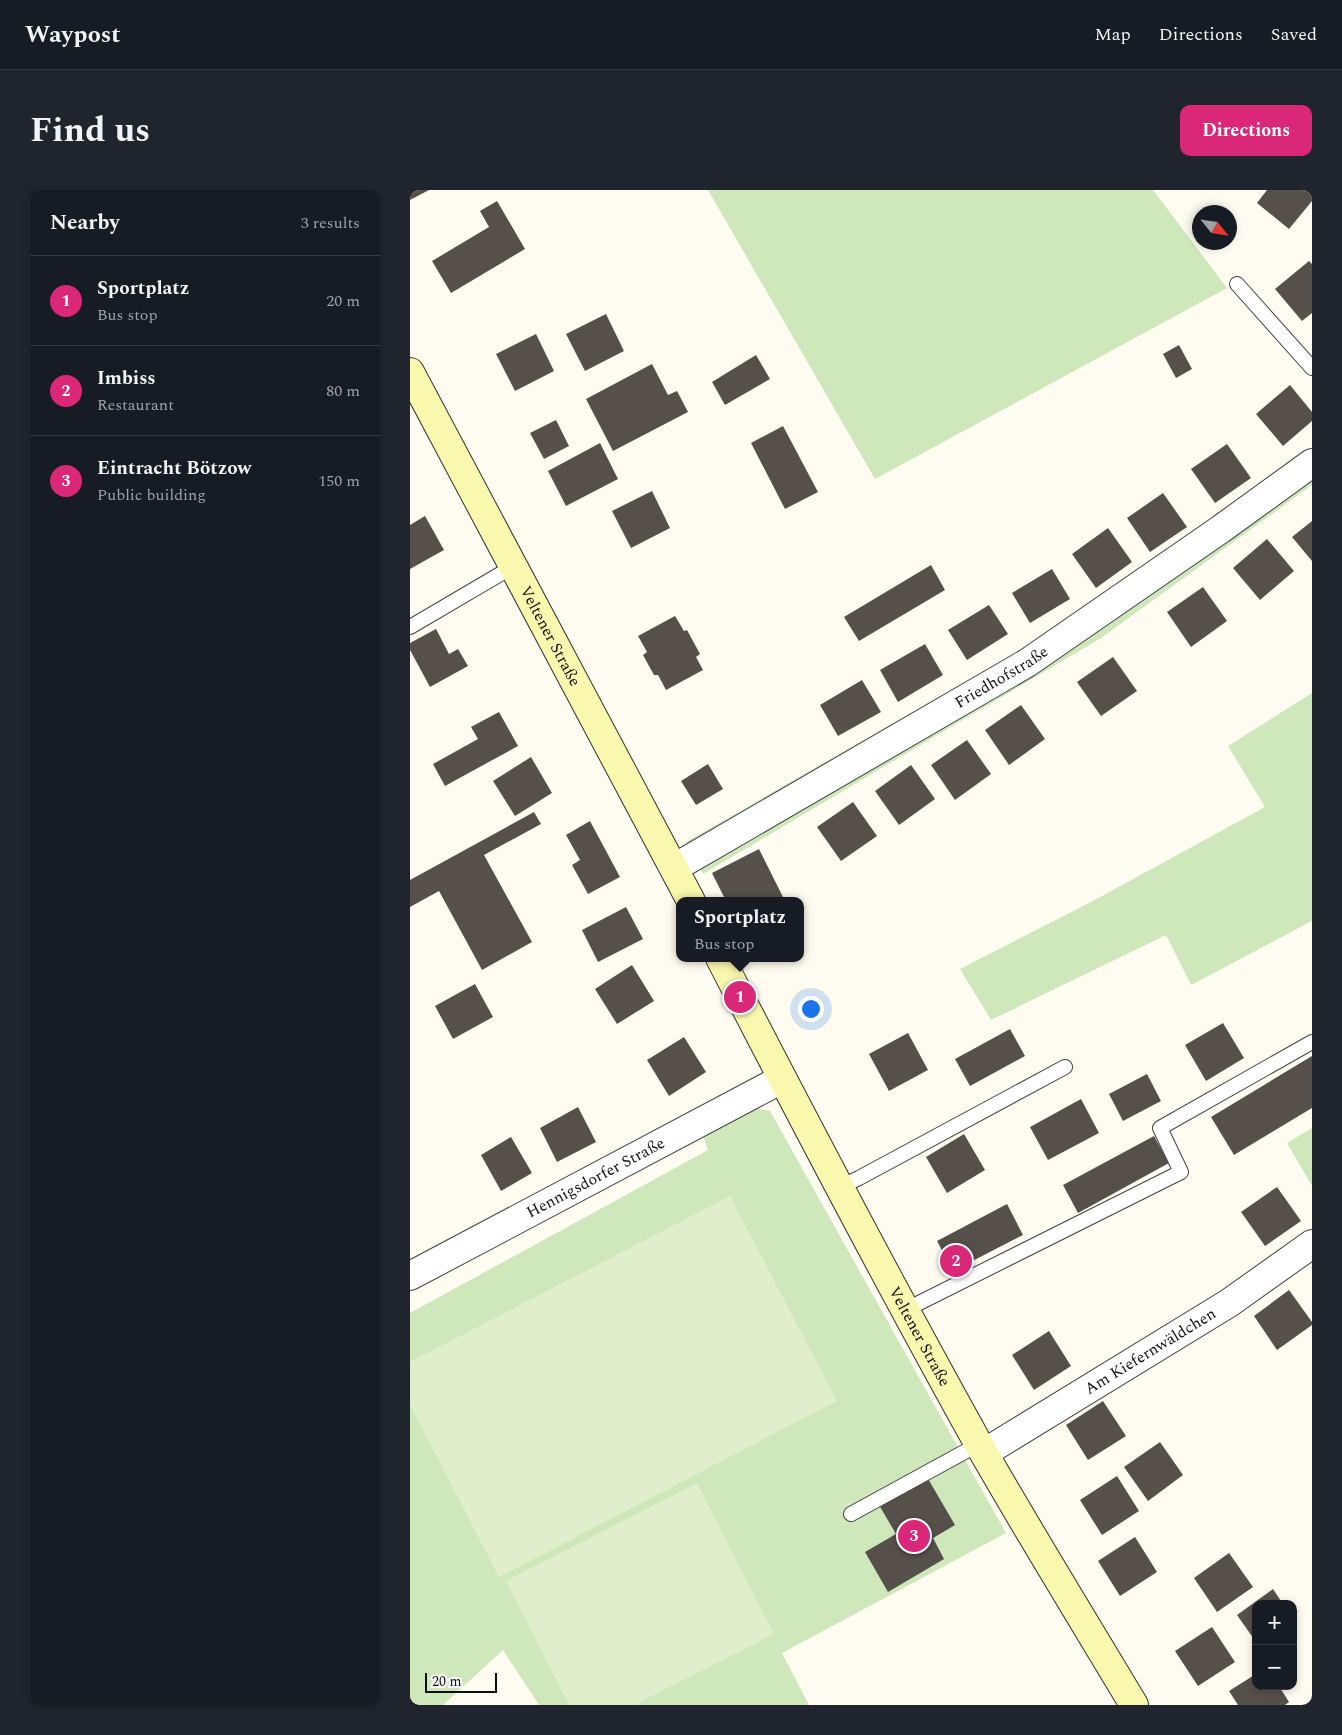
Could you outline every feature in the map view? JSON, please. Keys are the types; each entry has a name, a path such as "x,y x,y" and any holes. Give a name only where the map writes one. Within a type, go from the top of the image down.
{"main road":[{"name":"Veltener Straße","path":"411,374 689,897"},
{"name":"Veltener Straße","path":"722,962 905,1310 981,1448 1134,1705"}],"street":[{"name":"Friedhofstraße","path":"674,868 1027,663 1221,529 1312,463"},
{"name":"Hennigsdorfer Straße","path":"410,1276 782,1079"},
{"name":"Am Kiefernwäldchen","path":"981,1448 1229,1304 1312,1244"}],"lane":[{"path":"1237,284 1312,368"},
{"path":"410,627 514,566"},
{"path":"905,1310 1181,1172 1160,1128 1312,1042"},
{"path":"840,1187 1064,1067"},
{"path":"851,1514 981,1448"}],"green space":[{"path":"708,190 1153,190 1192,242 1192,250 1198,250 1227,288 875,479"},
{"path":"1312,449 1312,485 1101,638 703,874 686,842 1084,614"},
{"path":"1312,693 1312,921 1191,985 1166,935 991,1020 960,969 1091,902 1265,807 1228,746"},
{"path":"754,1108 770,1111 1006,1533 782,1653 809,1705 539,1705 503,1650 443,1705 410,1705 410,1313 708,1150 703,1136"},
{"path":"1312,1128 1312,1186 1287,1143"},
{"path":"730,1196 837,1401 499,1577 410,1405 410,1362"},
{"path":"697,1483 774,1634 634,1705 569,1705 506,1581"}],"building":[{"path":"410,190 429,190 410,200"},
{"path":"1267,190 1310,190 1312,191 1312,201 1289,229 1257,203"},
{"path":"497,201 525,249 451,293 432,261 489,227 480,211"},
{"path":"1309,261 1312,264 1312,313 1302,321 1275,289"},
{"path":"606,314 624,351 585,371 566,334"},
{"path":"536,334 554,371 515,391 496,354"},
{"path":"1179,345 1192,369 1176,378 1163,354"},
{"path":"756,355 770,379 725,405 712,382"},
{"path":"652,364 668,395 677,391 688,412 613,451 586,399"},
{"path":"1290,385 1312,412 1312,421 1283,446 1256,414"},
{"path":"556,420 569,446 544,459 530,433"},
{"path":"783,426 818,492 785,509 751,443"},
{"path":"600,443 618,479 566,506 548,471"},
{"path":"1227,444 1251,478 1215,503 1191,469"},
{"path":"652,491 670,528 631,548 612,511"},
{"path":"1163,493 1187,527 1150,552 1127,518"},
{"path":"425,516 444,550 410,569 410,525"},
{"path":"1312,521 1312,561 1292,537"},
{"path":"1108,528 1132,562 1096,588 1072,554"},
{"path":"1267,539 1294,571 1260,600 1233,568"},
{"path":"931,565 945,590 859,641 844,617"},
{"path":"1052,569 1070,599 1030,623 1012,593"},
{"path":"1203,587 1227,621 1191,647 1167,612"},
{"path":"989,605 1008,634 967,660 948,630"},
{"path":"675,616 684,631 687,630 700,654 696,657 703,670 666,690 658,675 654,675 643,655 647,652 638,636"},
{"path":"436,629 449,654 458,649 468,666 430,687 410,650 410,643"},
{"path":"925,644 943,675 898,702 880,670"},
{"path":"1113,657 1137,691 1101,716 1077,682"},
{"path":"862,680 881,712 838,736 820,705"},
{"path":"1021,705 1045,739 1009,765 985,730"},
{"path":"499,712 518,746 445,786 433,764 478,739 471,727"},
{"path":"967,740 991,774 955,800 931,765"},
{"path":"531,757 552,793 515,816 493,781"},
{"path":"708,764 723,789 696,805 681,781"},
{"path":"911,765 935,799 899,825 875,791"},
{"path":"853,802 877,836 841,861 817,827"},
{"path":"534,812 541,824 484,855 532,942 482,970 439,891 410,907 410,880"},
{"path":"590,821 620,877 588,894 572,865 580,860 566,835"},
{"path":"759,849 783,897 724,897 712,873"},
{"path":"626,907 643,939 598,962 582,930"},
{"path":"632,965 654,1001 617,1024 595,989"},
{"path":"475,984 493,1017 453,1039 435,1006"},
{"path":"1223,1023 1244,1058 1206,1081 1185,1045"},
{"path":"1010,1029 1025,1056 970,1086 955,1059"},
{"path":"908,1033 928,1070 889,1091 869,1054"},
{"path":"684,1037 706,1072 669,1096 647,1060"},
{"path":"1312,1056 1312,1108 1234,1155 1211,1117"},
{"path":"1147,1074 1161,1101 1123,1121 1109,1094"},
{"path":"1081,1099 1099,1133 1048,1160 1030,1127"},
{"path":"578,1107 596,1142 557,1162 540,1128"},
{"path":"964,1134 985,1170 947,1193 926,1157"},
{"path":"1154,1136 1169,1163 1078,1213 1063,1185"},
{"path":"511,1137 532,1173 501,1191 481,1155"},
{"path":"1277,1187 1301,1221 1265,1246 1241,1212"},
{"path":"1007,1204 1023,1235 953,1271 937,1241"},
{"path":"1289,1290 1312,1322 1312,1325 1277,1350 1254,1316"},
{"path":"1049,1331 1071,1366 1034,1390 1012,1355"},
{"path":"1103,1401 1126,1436 1088,1460 1066,1425"},
{"path":"1160,1442 1183,1475 1148,1501 1124,1467"},
{"path":"1117,1476 1139,1511 1102,1535 1080,1500"},
{"path":"927,1477 955,1525 933,1538 944,1559 888,1592 865,1552 896,1534 879,1505"},
{"path":"1135,1537 1157,1572 1120,1596 1098,1561"},
{"path":"1229,1553 1253,1587 1217,1612 1194,1578"},
{"path":"1273,1589 1280,1600 1258,1600"},
{"path":"1252,1604 1252,1636 1237,1615"},
{"path":"1212,1627 1235,1662 1198,1686 1175,1651"},
{"path":"1252,1677 1252,1690 1282,1690 1289,1702 1285,1705 1238,1705 1229,1691"}],"place":[{"name":"Sportplatz","path":"740,997"},
{"name":"Imbiss","path":"956,1261"},
{"name":"Eintracht Bötzow","path":"914,1536"}]}
